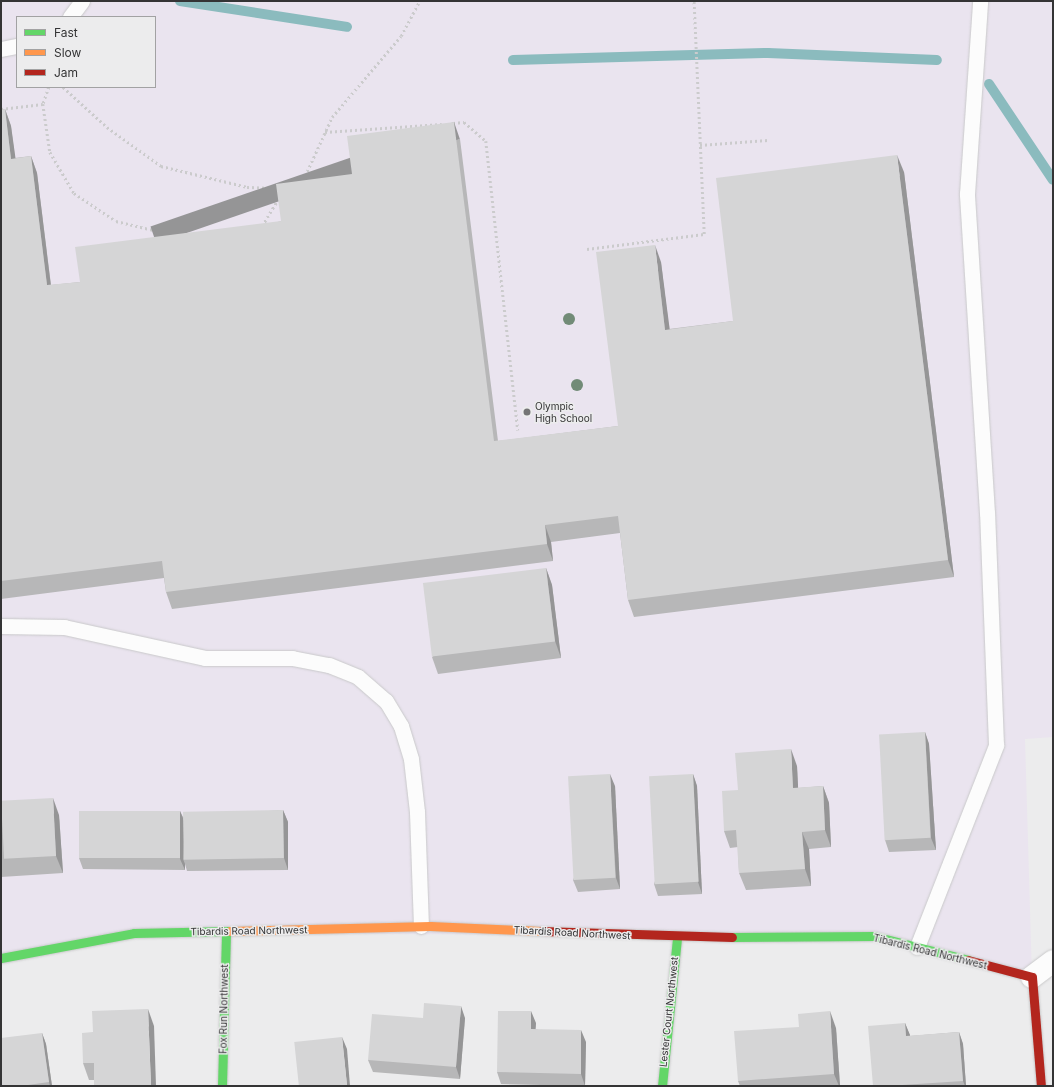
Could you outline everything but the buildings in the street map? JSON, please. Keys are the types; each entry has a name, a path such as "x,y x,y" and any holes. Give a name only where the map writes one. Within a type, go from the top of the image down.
{"street":[{"name":"Tibardis Road Northwest","path":"1,958 134,933 422,926 677,938 874,936 1032,977"},
{"name":"Fox Run Northwest","path":"222,1086 226,931"},
{"name":"Lester Court Northwest","path":"662,1086 677,938"},
{"path":"1041,1086 1032,977 1053,961"}],"lane":[{"path":"71,16 82,1"},
{"path":"917,947 996,745 987,513 967,194 980,1"},
{"path":"1,49 16,46"},
{"path":"1,626 64,628 205,658 292,658 329,665 358,677 386,701 401,726 411,759 418,812 422,926"}],"path":[{"path":"291,184 305,176 332,117 402,36 420,1"},
{"path":"587,249 704,234 694,1"},
{"path":"49,88 43,104 50,152 74,193 116,221 165,235 180,235"},
{"path":"64,88 107,127 161,166 247,187 284,188 261,229 254,230"},
{"path":"1,110 43,104"},
{"path":"325,132 464,122 486,141 518,430"},
{"path":"700,145 768,140"}],"shaded area":[{"name":"Olympic High School","path":"1,1 1053,1 1053,737 1025,739 1032,977 873,936 134,933 1,958"}],"waterway":[{"path":"180,1 347,27"},
{"path":"513,60 768,53 937,60"},
{"path":"989,84 1053,180"}],"traffic: fast":[{"path":"222,1086 226,931"},
{"path":"1,958 134,933 230,931"},
{"path":"732,937 874,936 968,960"},
{"path":"662,1086 677,938"}],"traffic: slow":[{"path":"230,931 430,926 541,931"}],"traffic: jam":[{"path":"541,931 732,937"},
{"path":"968,960 1032,977 1041,1086"}],"place":[{"name":"Olympic High School","path":"527,412"}]}
